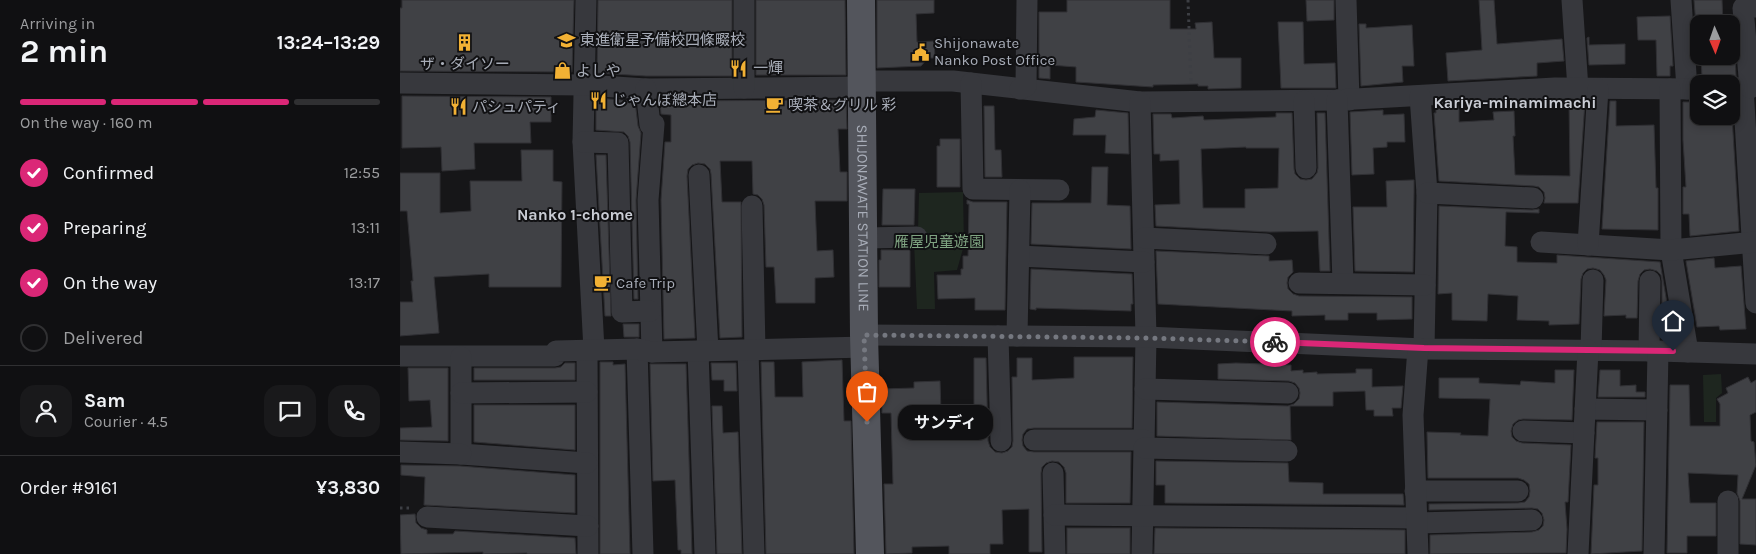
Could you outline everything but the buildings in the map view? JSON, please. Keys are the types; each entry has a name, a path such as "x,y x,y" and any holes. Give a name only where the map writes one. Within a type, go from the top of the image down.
{"main road":[{"name":"SHIJONAWATE STATION LINE","path":"861,0 865,341 870,554"}],"street":[{"path":"586,0 583,142 591,350 587,392 588,554"},
{"path":"744,0 744,88"},
{"path":"1020,90 1026,86 1027,0"},
{"path":"1343,283 1343,100 1346,0"},
{"path":"1572,0 1588,89 1588,245"},
{"path":"1681,0 1685,89 1671,250 1688,352"},
{"path":"1743,5 1745,88 1752,163 1756,303"},
{"path":"400,83 585,85 646,89 744,88 953,81 1140,102 1343,100 1555,88 1685,89"},
{"path":"971,83 973,189 1059,190"},
{"path":"643,554 645,350 650,310 648,200 654,124 650,125 646,89"},
{"path":"1418,554 1413,415 1421,348 1425,285 1427,193 1420,96"},
{"path":"1304,101 1306,168"},
{"path":"1140,102 1146,338 1142,554"},
{"path":"583,142 618,143 622,312 650,310"},
{"path":"699,175 705,554"},
{"path":"1001,441 1007,336 1019,256 1020,190"},
{"path":"1427,193 1533,198"},
{"path":"752,206 751,350 754,554"},
{"path":"864,238 917,237"},
{"path":"1144,238 1266,244"},
{"path":"1541,242 1671,250 1754,242"},
{"path":"1019,256 1144,262"},
{"path":"1578,554 1593,280"},
{"path":"1650,281 1657,410 1654,554"},
{"path":"1298,283 1425,285"},
{"path":"400,356 555,356 556,351 591,350 751,350 865,341 1007,336 1146,338 1421,348 1756,354"},
{"path":"461,357 462,454"},
{"path":"1145,389 1288,393"},
{"path":"461,393 587,392"},
{"path":"1585,409 1657,410"},
{"path":"1523,431 1584,433"},
{"path":"1034,440 1287,451"},
{"path":"400,452 462,454 587,463"},
{"path":"1054,473 1054,554"},
{"path":"1415,491 1518,491"},
{"path":"1728,501 1728,554"},
{"path":"1054,514 1532,520"},
{"path":"427,517 588,526"}],"path":[{"path":"1188,0 1192,102"}],"green space":[{"name":"雁屋児童遊園","path":"963,192 964,245 957,270 934,272 935,309 917,309 914,242 918,231 919,193"},
{"path":"1721,374 1722,393 1716,398 1716,422 1704,422 1703,375"}],"way so far":[{"path":"867,422 866,347 864,335 1146,338 1275,342"}],"place":[{"name":"東進衛星予備校四條畷校","path":"566,40"},
{"name":"ザ・ダイソー","path":"465,43"},
{"name":"Shijonawate Nanko Post Office","path":"920,52"},
{"name":"一輝","path":"739,68"},
{"name":"よしや","path":"562,71"},
{"name":"じゃんぼ總本店","path":"598,100"},
{"name":"喫茶＆グリル 彩","path":"774,105"},
{"name":"パシュパティ","path":"458,107"},
{"name":"Cafe Trip","path":"602,283"},
{"name":"サンディ","path":"867,422"}],"district":[{"name":"Kariya-minamimachi","path":"1515,102"},
{"name":"Nanko 1-chome","path":"575,214"}],"route":[{"path":"1275,342 1418,348 1673,351"}]}
